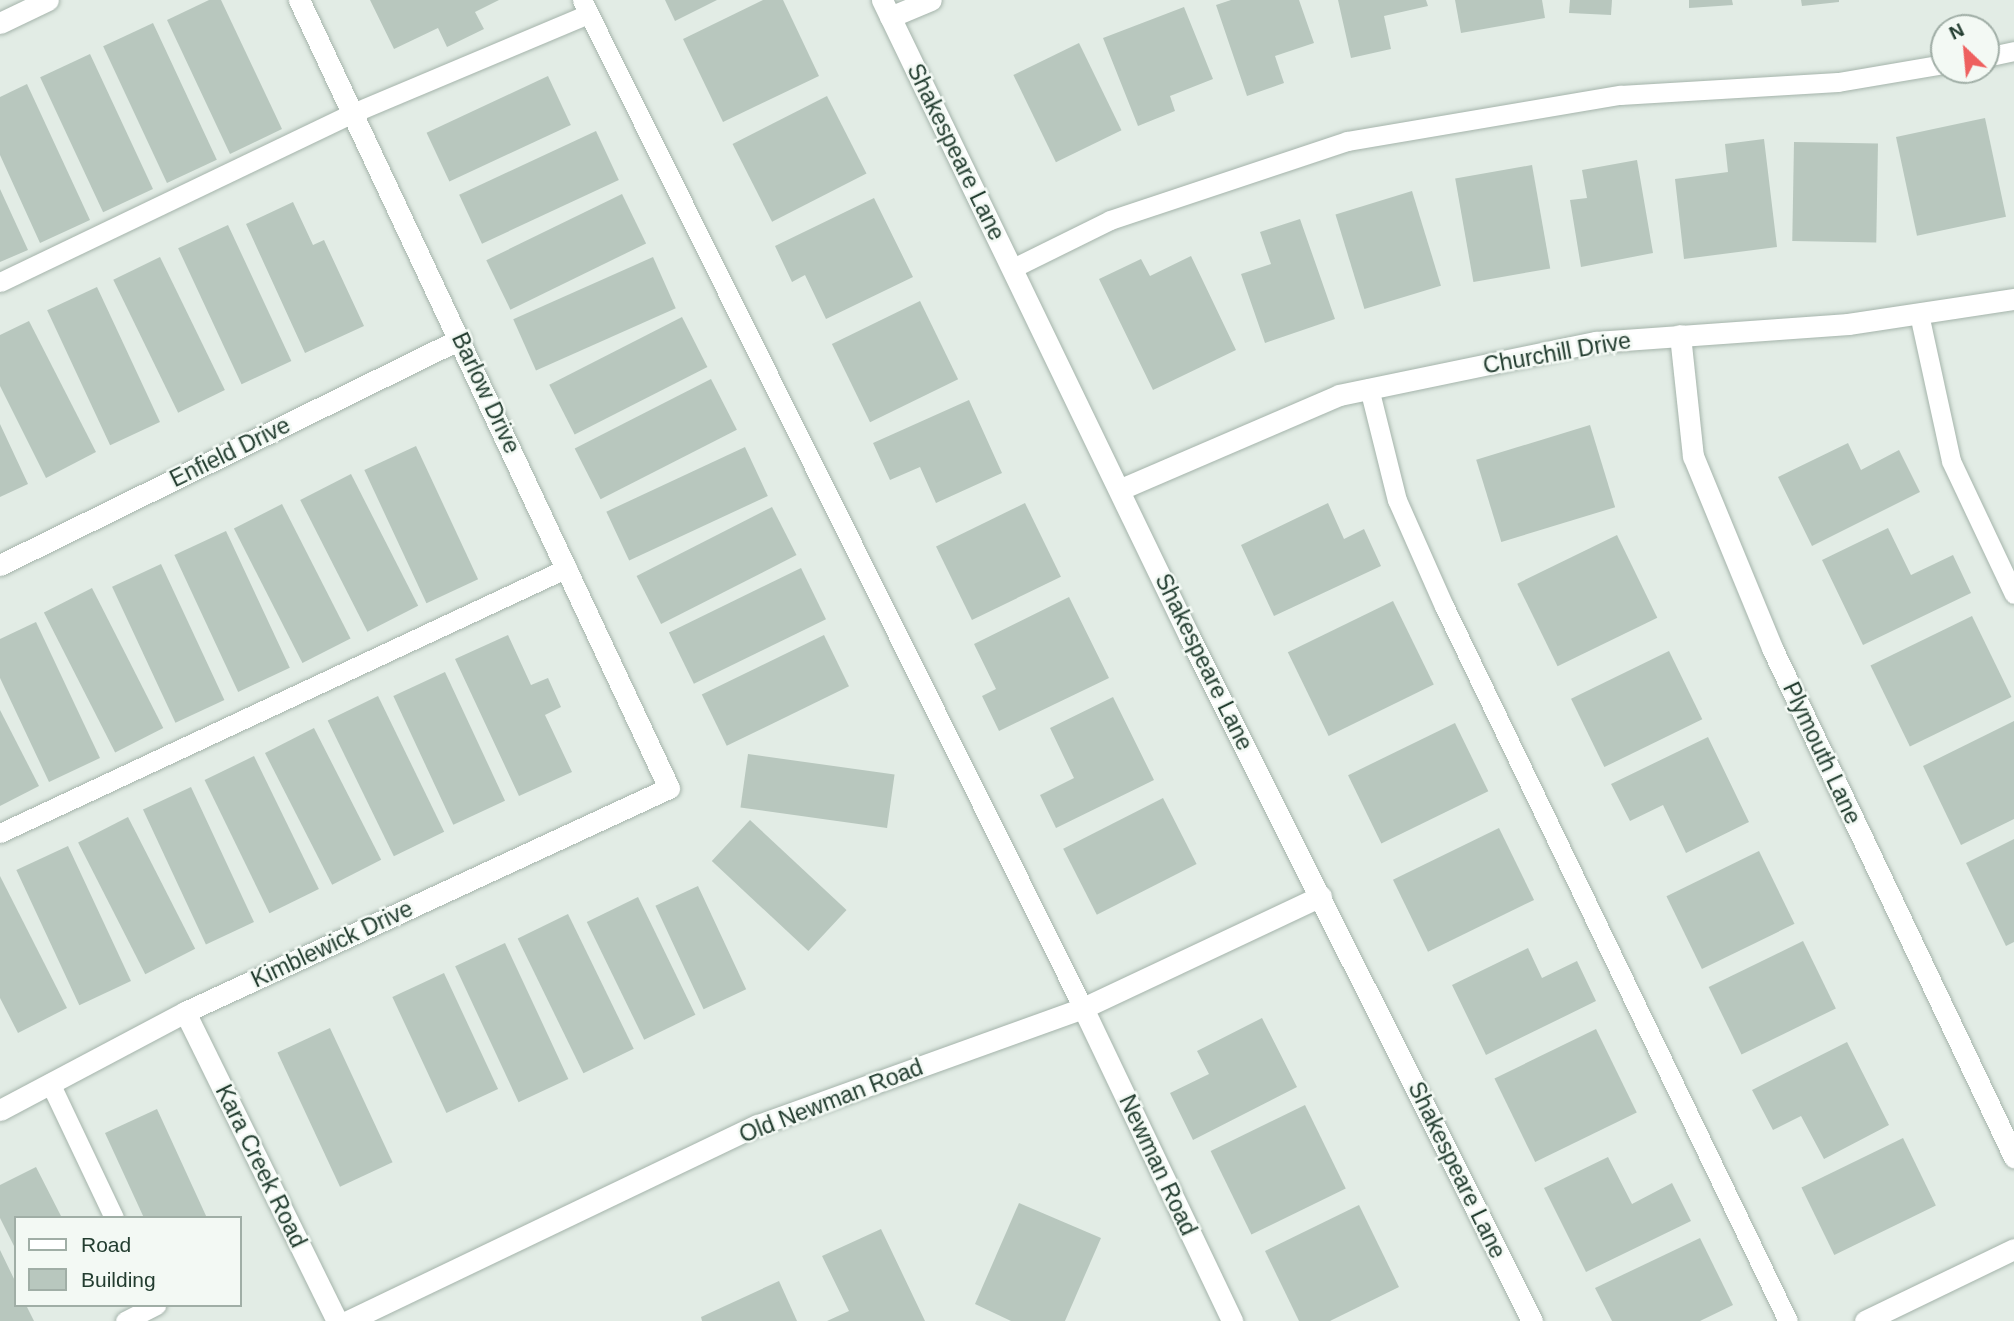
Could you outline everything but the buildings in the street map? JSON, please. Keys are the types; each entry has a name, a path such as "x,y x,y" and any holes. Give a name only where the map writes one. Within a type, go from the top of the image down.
{"street":[{"path":"0,23 48,0"},
{"name":"Barlow Drive","path":"299,0 355,112 669,788"},
{"path":"886,8 931,0"},
{"name":"Shakespeare Lane","path":"886,8 1532,1321"},
{"name":"Churchill Drive","path":"1121,489 1339,394 1596,342 1919,314 2014,299"},
{"name":"Plymouth Lane","path":"1680,335 1683,392 1704,482 1772,648 2014,1157"},
{"name":"Enfield Drive","path":"0,565 460,339"},
{"name":"Kimblewick Drive","path":"0,1110 185,1012 669,788"},
{"name":"Old Newman Road","path":"348,1321 758,1125 1083,1008 1321,896"},
{"name":"Newman Road","path":"1083,1008 1232,1321"},
{"name":"Kara Creek Road","path":"185,1012 337,1321"},
{"path":"1865,1321 2014,1249"}],"lane":[{"path":"0,282 355,112 585,7 1083,1008"},
{"path":"1013,268 1110,220 1348,141 1620,95 1838,82 1930,66"},
{"path":"1919,314 1951,461 2014,594"},
{"path":"1369,388 1397,500 1444,606 1788,1321"},
{"path":"0,833 567,568"},
{"path":"50,1083 113,1216"},
{"path":"125,1321 152,1307"}]}
